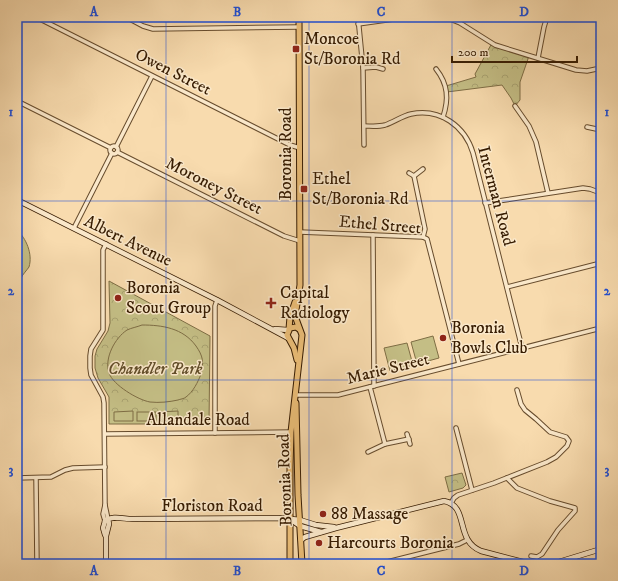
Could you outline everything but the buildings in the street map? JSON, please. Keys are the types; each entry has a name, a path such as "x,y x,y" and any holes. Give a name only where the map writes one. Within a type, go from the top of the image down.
{"main road":[{"name":"Boronia Road","path":"298,17 300,241 299,291 295,316 299,329"},
{"name":"Albert Avenue","path":"17,200 217,300 289,339"},
{"name":"Boronia Road","path":"289,330 290,317 299,291"},
{"path":"294,327 299,329 302,333 301,338 297,341 289,339 289,330 294,327"},
{"name":"Albert Avenue","path":"270,328 289,330"},
{"name":"Boronia Road","path":"290,564 289,519 292,432 301,338"},
{"name":"Boronia Road","path":"289,339 296,353 298,363"},
{"name":"Boronia Road","path":"296,396 298,414 296,440 302,564"},
{"path":"301,540 305,537 336,528 438,501 444,501 451,503 456,507 470,545 477,550 526,563"},
{"name":"Floriston Road","path":"107,521 121,519 289,519 336,528"},
{"path":"289,519 300,526 323,532"},
{"path":"106,564 107,521"},
{"path":"552,564 601,549"},
{"path":"290,550 301,550"}],"street":[{"name":"Owen Street","path":"36,17 286,143 300,148"},
{"path":"126,17 143,26 153,29 299,27"},
{"path":"358,17 363,68 364,146"},
{"path":"358,24 408,17"},
{"path":"445,17 464,25 495,45 576,70 587,71 601,68"},
{"path":"538,58 547,17"},
{"path":"363,68 376,67 383,69"},
{"path":"436,69 444,81 447,92 446,105 442,117"},
{"path":"112,153 115,154 117,152 116,146 152,76"},
{"path":"17,101 110,148 112,153 74,228"},
{"path":"515,106 532,130 548,193"},
{"name":"Interman Road","path":"364,126 384,125 416,114 431,114 442,117 460,129 469,143 522,348"},
{"path":"587,127 601,130"},
{"path":"110,148 116,146"},
{"name":"Moroney Street","path":"117,152 282,235 300,241"},
{"path":"414,176 423,170"},
{"path":"409,173 414,176 425,229 423,237"},
{"path":"485,203 585,188 601,194"},
{"name":"Ethel Street","path":"300,232 423,237 427,239 459,364"},
{"path":"373,235 372,386 385,444"},
{"path":"106,244 103,250 103,330 92,349 90,356 90,368 91,375 103,397 105,434 105,505 103,514 107,521"},
{"path":"507,288 601,264"},
{"path":"215,433 215,306 217,300"},
{"name":"Marie Street","path":"296,396 338,395 601,328"},
{"path":"451,503 458,495 550,461 565,448 568,441 566,437 550,432 524,409 517,390"},
{"path":"456,428 472,490"},
{"name":"Allandale Road","path":"105,434 292,432"},
{"path":"408,434 410,444"},
{"path":"368,452 385,444 409,439"},
{"path":"17,478 51,477 69,469 105,467"},
{"path":"36,478 37,564"},
{"path":"506,478 517,488 550,501 575,508 575,511 558,530 542,554 537,557 531,556"},
{"path":"379,564 459,544 467,540"}],"green space":[{"path":"492,43 529,56 520,82 520,100 515,106 502,85 447,92 446,86 476,77 475,74"},
{"path":"17,230 26,242 30,257 29,267 21,278 17,278"},
{"name":"Chandler Park","path":"109,281 210,336 209,424 109,424 109,397 98,378 95,368 95,356 97,349 108,331 110,323"},
{"path":"142,325 164,327 178,331 191,340 196,346 202,359 201,374 193,390 185,398 164,402 145,401 126,391 111,378 108,361 109,355 115,343 127,330"},
{"path":"433,336 439,358 417,364 411,342"},
{"path":"407,343 413,365 390,371 384,348"},
{"path":"133,411 133,421 114,421 114,412"},
{"path":"178,411 178,421 159,421 159,412"},
{"path":"137,412 156,412 156,421 137,421"},
{"path":"462,473 466,485 463,488 449,492 445,477"}],"place":[{"name":"Moncoe St/Boronia Rd","path":"296,49"},
{"name":"Ethel St/Boronia Rd","path":"304,189"},
{"name":"Boronia Scout Group","path":"118,298"},
{"name":"Capital Radiology","path":"271,303"},
{"name":"Boronia Bowls Club","path":"443,338"},
{"name":"88 Massage","path":"323,514"},
{"name":"Harcourts Boronia","path":"319,543"}]}
